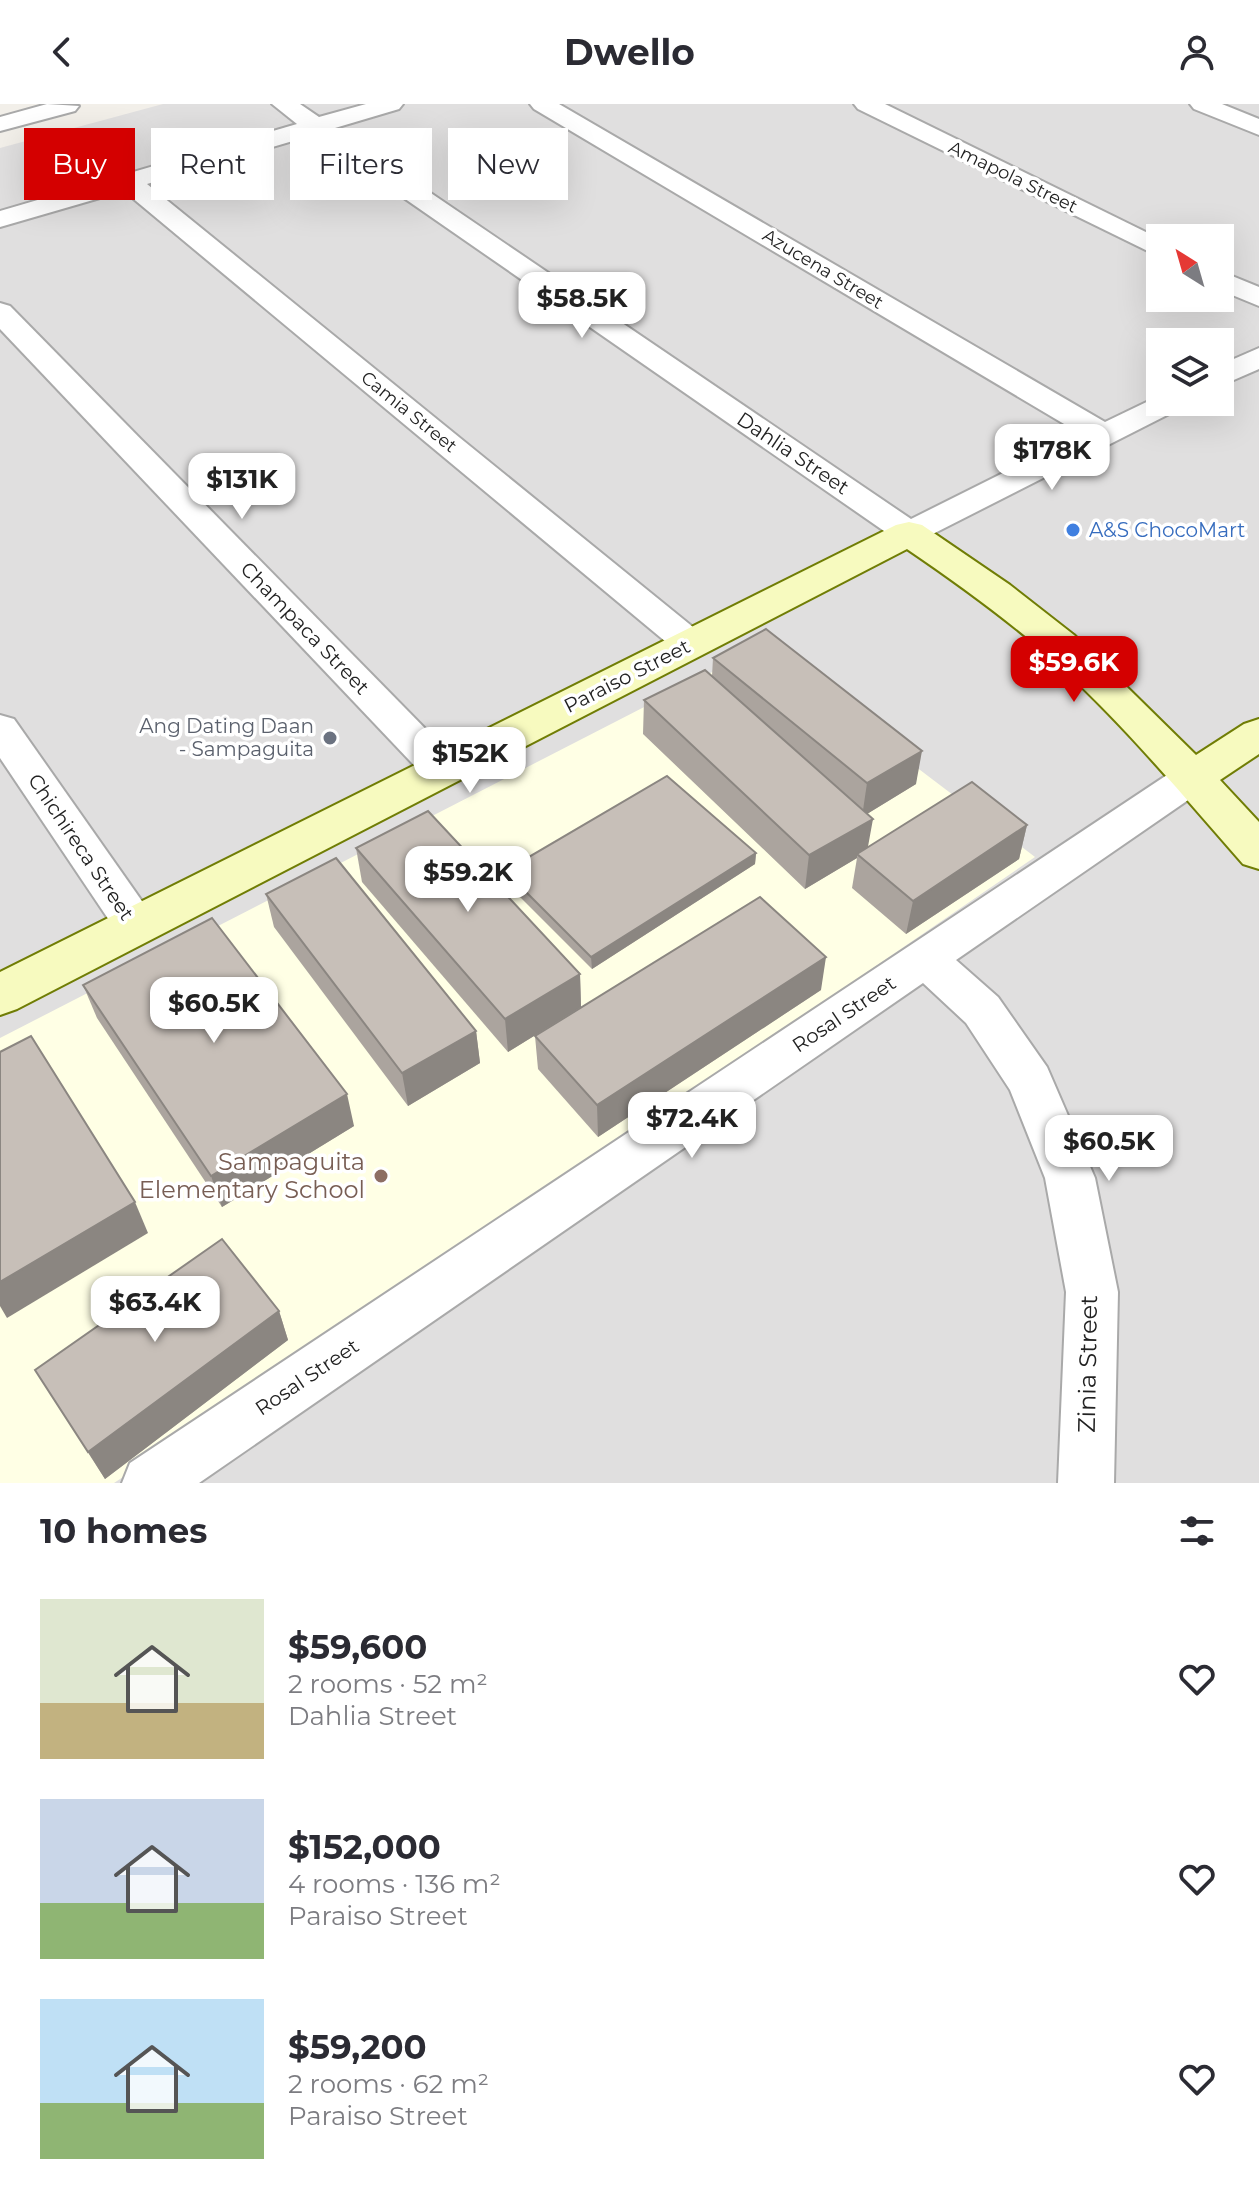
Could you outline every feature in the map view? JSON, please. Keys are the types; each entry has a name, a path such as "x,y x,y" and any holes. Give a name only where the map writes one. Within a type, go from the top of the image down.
{"street":[{"name":"Dahlia Street","path":"284,104 909,533 1017,611 1077,660 1193,777 1259,852"},
{"path":"135,178 391,104"},
{"name":"Azucena Street","path":"542,104 1104,435"},
{"name":"Amapola Street","path":"866,104 1146,242"},
{"path":"1202,104 1259,128"},
{"path":"0,124 67,106"},
{"name":"Camia Street","path":"135,187 691,644"},
{"path":"0,219 62,200"},
{"path":"1234,286 1259,298"},
{"name":"Champaca Street","path":"0,312 443,771"},
{"path":"1234,370 1259,357"},
{"name":"Paraiso Street","path":"0,995 1146,414"},
{"name":"Chichireca Street","path":"0,728 136,926"},
{"name":"Rosal Street","path":"150,1483 1259,734"},
{"name":"Zinia Street","path":"925,959 982,1010 1030,1081 1070,1178 1092,1292 1086,1483"}],"shaded area":[{"path":"163,104 1259,104 1259,1483 0,1483 0,148 24,142 24,200 135,200 135,128 74,128"},
{"name":"Sampaguita Elementary School","path":"759,648 1035,857 309,1354 114,1483 0,1483 0,1038"}],"building":[{"path":"766,629 922,751 867,783 713,658"},
{"path":"705,670 873,819 809,855 644,700"},
{"path":"667,776 756,853 591,957 505,871"},
{"path":"972,782 1027,825 913,901 857,854"},
{"path":"428,811 580,974 505,1019 356,848"},
{"path":"336,858 476,1031 402,1073 266,894"},
{"path":"760,897 826,957 597,1105 535,1036"},
{"path":"212,918 347,1094 211,1176 83,985"},
{"path":"31,1036 135,1202 0,1282 0,1052"},
{"path":"222,1239 279,1311 88,1452 35,1370"}],"place":[{"name":"A&S ChocoMart","path":"1073,530"},
{"name":"Ang Dating Daan - Sampaguita","path":"330,738"},
{"name":"Sampaguita Elementary School","path":"381,1176"}]}
